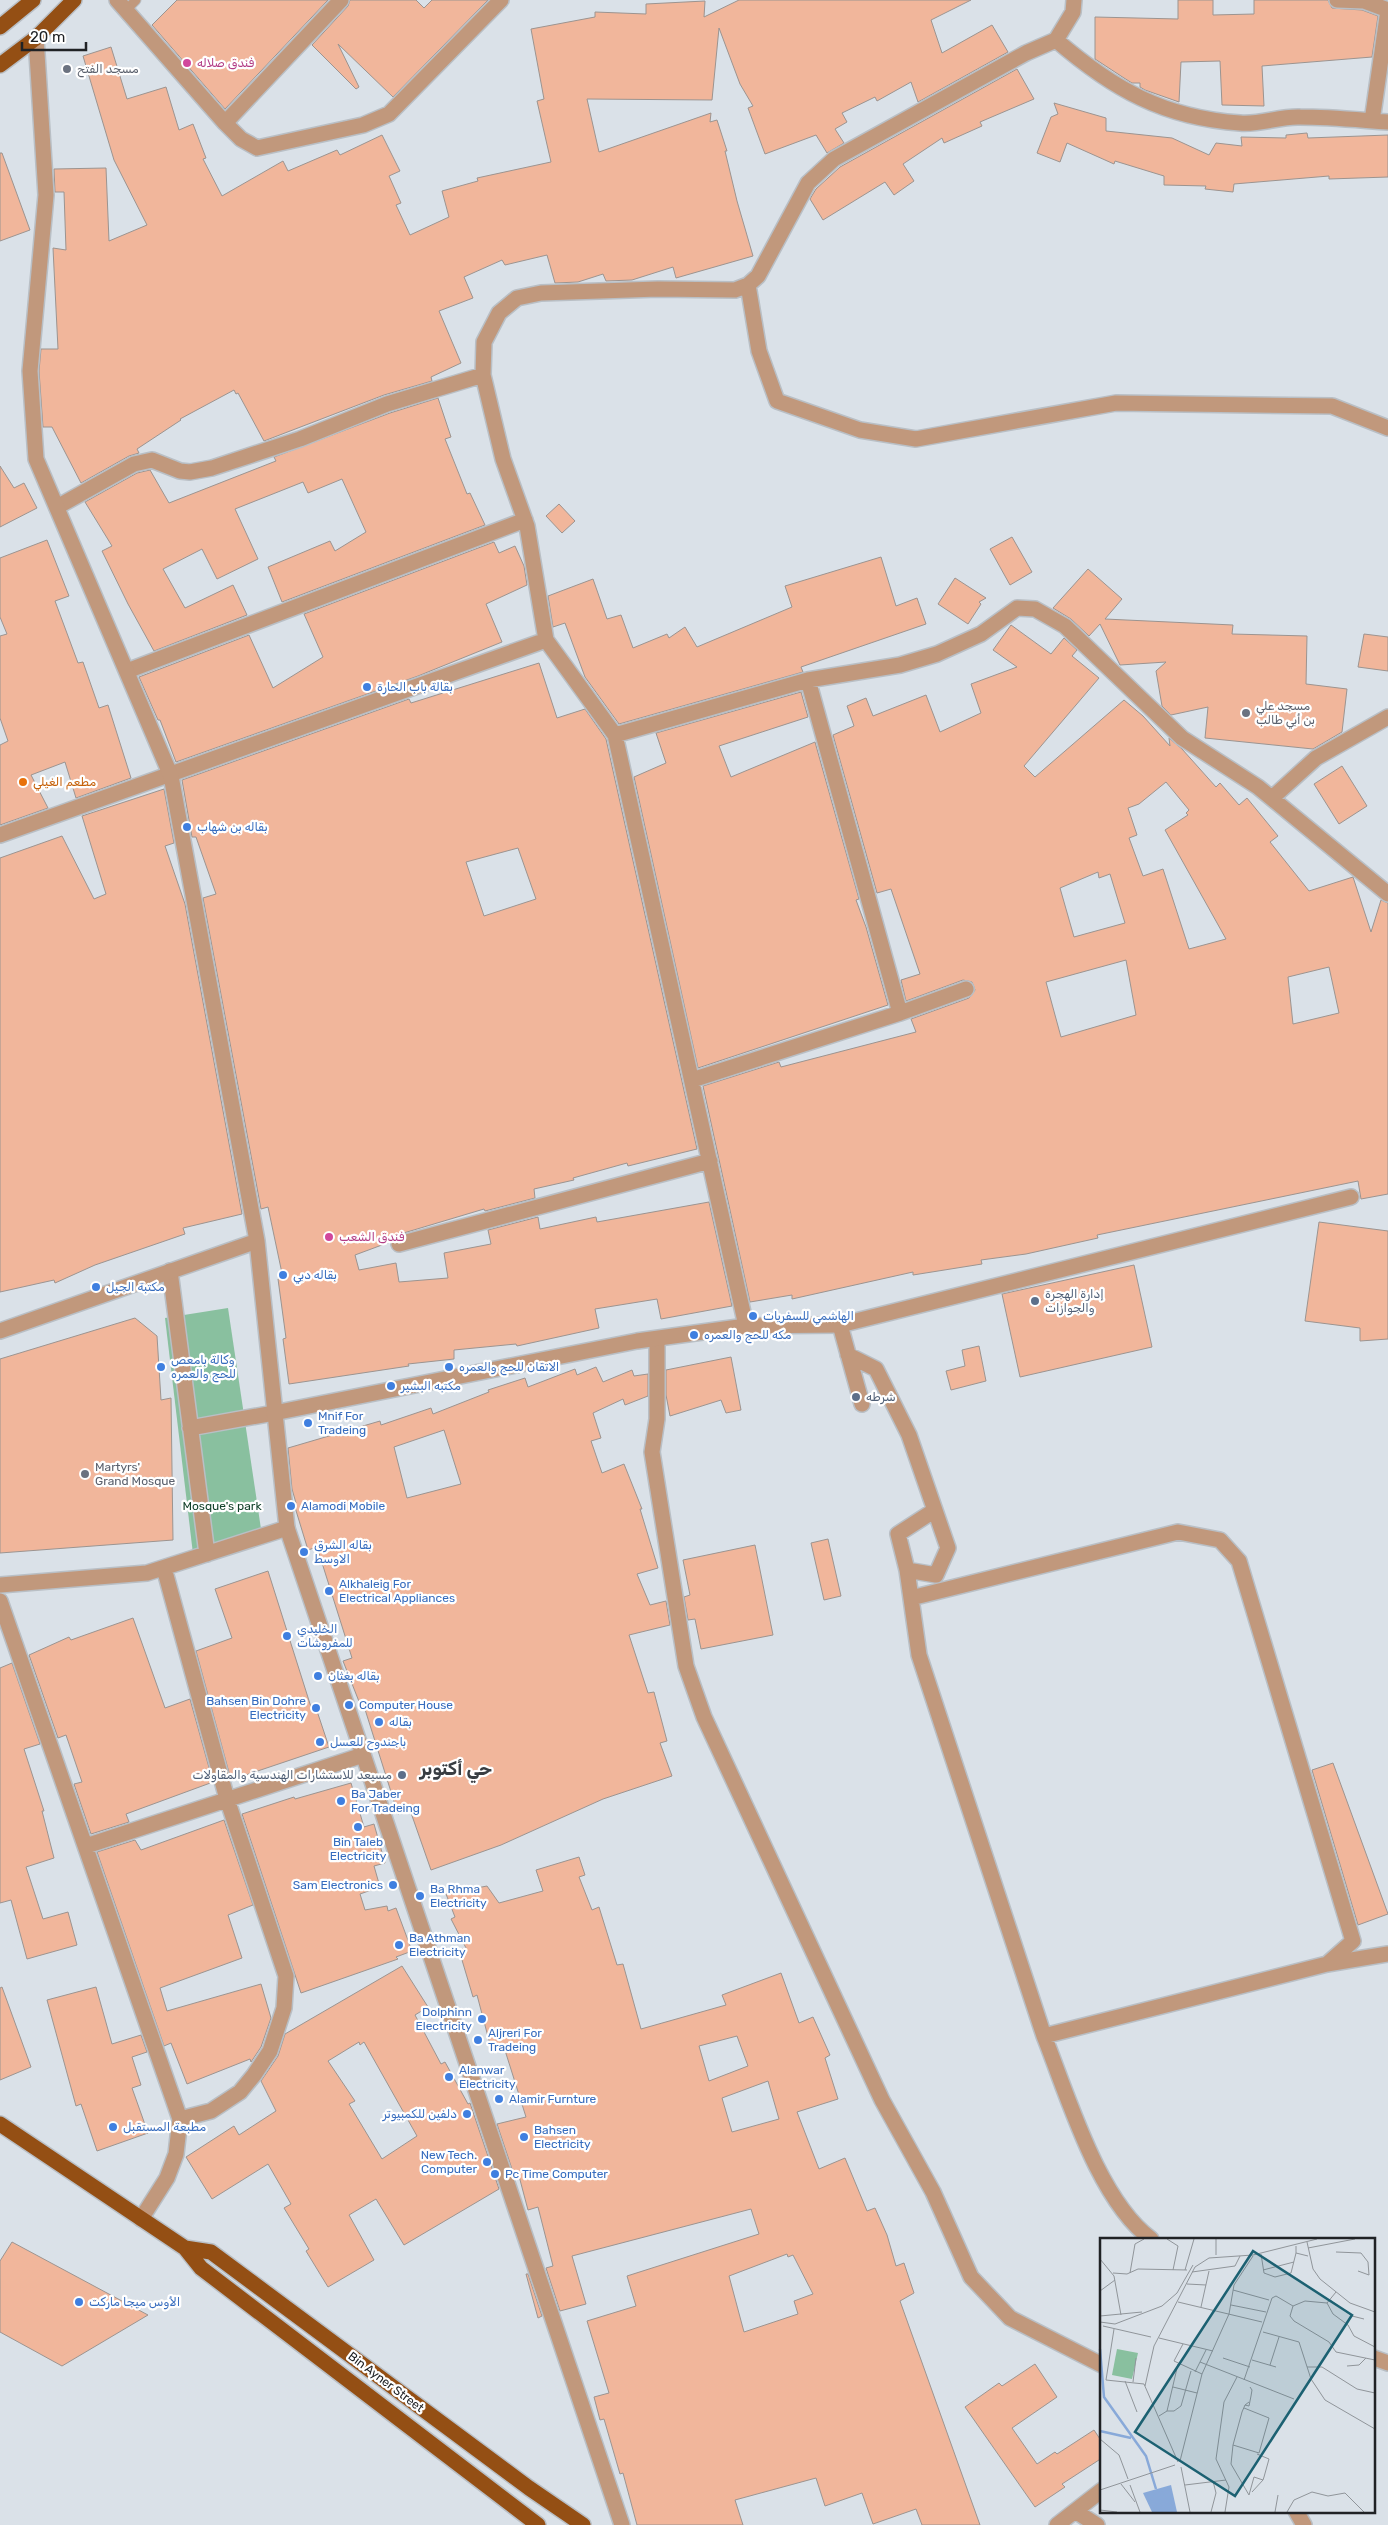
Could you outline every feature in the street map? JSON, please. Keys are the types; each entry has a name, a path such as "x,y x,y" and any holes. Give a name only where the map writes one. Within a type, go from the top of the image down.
{"highway":[{"path":"0,65 36,38 74,0"},
{"path":"0,27 26,3"},
{"name":"Bin Ayner Street","path":"0,2124 185,2248 201,2268 538,2525"},
{"name":"Bin Ayner Street","path":"185,2248 211,2252 529,2488 583,2525"}],"street":[{"path":"225,123 341,0"},
{"path":"126,3 225,123 241,139 257,148 363,125 389,114 501,0"},
{"path":"746,1326 615,735 546,640 525,520 503,459 482,375 484,342 499,313 517,298 541,293 658,289 735,290 748,285 758,276 808,183 834,160 1026,53 1056,40 1073,12 1074,0"},
{"path":"1337,0 1364,0 1388,10 1372,121"},
{"path":"36,38 46,195 30,371 36,459 171,776 257,1241 287,1528 622,2525"},
{"path":"1056,40 1086,66 1146,102 1192,116 1242,124 1298,116 1388,122"},
{"path":"748,285 759,351 777,401 860,430 916,439 1116,403 1332,406 1388,428"},
{"path":"57,506 134,464 152,460 180,472 212,468 300,439 387,404 482,375"},
{"path":"127,671 525,520"},
{"path":"615,735 808,680 900,665 937,654 981,634 1017,608 1035,608 1065,626 1124,680 1182,738 1258,787 1388,894"},
{"path":"0,836 546,640"},
{"path":"808,680 900,1013"},
{"path":"1272,798 1316,758 1388,717"},
{"path":"692,1080 900,1013 966,989"},
{"path":"399,1244 710,1161"},
{"path":"190,1428 657,1339 746,1326 840,1325 1351,1197"},
{"path":"0,1331 257,1241"},
{"path":"170,1271 206,1554"},
{"path":"840,1325 862,1404"},
{"path":"657,1339 657,1419 652,1452 686,1666 704,1717 882,2100 933,2192 971,2277 1010,2318 1100,2364"},
{"path":"848,1355 876,1369 909,1435 948,1548 936,1575 907,1570"},
{"path":"935,1510 898,1534 907,1570 919,1655 1044,2036 1095,2164 1120,2206 1150,2238"},
{"path":"0,1585 147,1573 287,1528"},
{"path":"911,1598 1178,1532 1220,1540 1239,1561 1353,1941 1327,1964"},
{"path":"164,1568 227,1799 286,1976 284,2008 270,2051 240,2092 212,2111 180,2119"},
{"path":"0,1601 180,2119 176,2154 167,2178 141,2219"},
{"path":"86,1846 363,1755"},
{"path":"1044,2036 1327,1964 1388,1954"},
{"path":"1376,2359 1388,2364"},
{"path":"1057,2525 1100,2492"},
{"path":"1075,2511 1097,2525"},
{"path":"1297,2512 1304,2525"}],"green space":[{"name":"Mosque's park","path":"228,1308 261,1529 193,1554 165,1318"}],"building":[{"path":"177,0 328,0 225,109 152,25"},
{"path":"350,0 416,0 424,8 432,0 488,0 393,97 338,44 359,87 356,89 312,45 348,6"},
{"path":"739,0 971,0 931,20 942,53 992,25 1008,52 918,102 911,82 877,101 875,97 842,113 847,122 835,129 844,143 827,153 816,135 765,154 748,108 753,106 740,84 719,28 712,100 587,99 599,152 711,113 710,122 717,120 727,151 725,151 737,201 753,256 676,278 673,267 632,280 606,281 603,274 578,282 555,283 547,255 505,265 502,260 464,277 473,298 439,311 461,363 431,377 432,381 384,395 264,441 238,393 236,394 234,390 180,419 137,449 139,453 129,456 81,483 52,427 43,427 39,371 41,349 58,349 53,248 66,250 64,192 55,192 54,169 106,168 109,241 147,225 114,160 83,56 111,47 127,99 166,87 179,130 193,124 206,158 203,159 222,196 283,161 288,171 337,150 340,155 382,135 400,171 389,176 401,203 396,205 410,235 449,217 442,191 478,181 477,178 551,162 537,101 544,99 531,29 595,17 595,12 646,14 646,4 705,1 704,17"},
{"path":"1178,0 1213,0 1213,15 1254,14 1254,0 1328,0 1332,8 1362,10 1378,16 1372,57 1262,66 1264,106 1222,105 1220,61 1181,62 1179,102 1145,90 1140,87 1140,83 1132,83 1095,59 1095,17 1178,19"},
{"path":"1017,69 1034,99 980,122 982,126 944,143 942,138 903,164 914,181 894,195 885,182 823,220 810,199 816,189 840,167"},
{"path":"1054,103 1106,118 1106,131 1172,138 1209,155 1216,143 1242,146 1241,137 1286,138 1286,135 1307,133 1308,138 1388,135 1388,177 1329,179 1329,176 1234,184 1233,192 1205,189 1206,186 1164,185 1164,176 1115,161 1114,164 1067,143 1060,162 1037,153 1051,117 1058,114"},
{"path":"0,153 2,153 30,230 0,241"},
{"path":"438,398 451,437 445,439 467,494 470,493 485,525 282,602 268,567 330,541 335,551 366,532 342,479 308,493 303,482 235,509 258,559 217,579 202,549 163,569 185,608 233,585 247,615 154,651 102,551 112,546 85,502 137,473 150,470 169,503 276,461 274,457 390,413"},
{"path":"0,466 14,488 24,483 37,508 0,527"},
{"path":"559,504 575,521 562,533 546,516"},
{"path":"1012,537 1032,572 1010,585 990,549"},
{"path":"47,540 69,596 55,601 78,663 83,662 99,708 108,705 131,778 76,798 65,762 31,775 48,808 0,825 0,745 8,741 0,718 0,636 7,634 0,617 0,558"},
{"path":"494,542 499,553 515,546 524,566 527,585 486,604 502,642 418,676 176,762 160,720 158,720 139,677 249,635 273,688 323,657 304,614"},
{"path":"881,557 896,606 917,598 926,624 801,667 803,672 619,724 585,677 565,623 553,627 548,596 593,579 607,619 621,615 633,648 667,634 669,638 685,627 697,647 792,607 785,586"},
{"path":"1088,569 1122,599 1105,619 1233,625 1232,634 1307,636 1306,684 1347,689 1342,732 1313,749 1205,738 1208,707 1171,715 1162,706 1156,671 1166,662 1120,665 1100,624 1089,636 1071,619 1053,608"},
{"path":"955,578 986,598 979,602 981,604 968,624 938,604"},
{"path":"1011,625 1051,654 1064,638 1077,650 1072,656 1099,678 1024,766 1035,777 1124,700 1143,716 1170,746 1169,738 1182,749 1216,787 1220,783 1239,805 1247,798 1278,836 1270,842 1309,891 1353,877 1371,932 1381,900 1388,903 1388,1194 1361,1199 1358,1181 1097,1235 1098,1238 1026,1254 981,1260 982,1264 913,1275 913,1272 792,1299 792,1295 750,1302 703,1086 779,1062 781,1067 916,1032 911,1019 969,998 975,990 972,982 963,980 906,1001 901,980 920,974 891,889 877,893 833,735 854,726 847,706 866,698 873,716 926,695 940,732 981,713 971,684 1017,667 993,650","holes":["1166,782 1189,810 1186,813 1188,815 1165,830 1226,939 1189,949 1163,869 1143,876 1129,838 1137,835 1128,808 1139,804","1098,872 1099,878 1110,874 1125,923 1074,937 1060,888","1126,960 1136,1015 1061,1037 1046,982","1329,967 1339,1013 1293,1024 1288,977"]},
{"path":"1364,634 1388,637 1388,671 1358,667"},
{"path":"539,663 557,718 585,709 606,739 697,1149 628,1166 627,1163 573,1178 574,1180 534,1189 535,1198 485,1211 484,1209 397,1235 390,1242 355,1255 359,1270 396,1263 399,1282 448,1278 444,1253 491,1244 488,1230 538,1217 540,1229 596,1217 597,1222 709,1202 732,1306 661,1319 657,1299 595,1309 599,1328 517,1346 516,1344 454,1350 454,1359 408,1364 409,1366 289,1384 283,1339 286,1338 278,1279 283,1278 268,1207 261,1209 203,898 216,894 196,837 192,837 182,780 409,699 411,703","holes":["518,848 536,899 484,916 466,862"]},
{"path":"801,692 808,717 719,746 731,777 815,742 859,899 856,900 866,927 888,1005 698,1068 634,777 666,763 656,733"},
{"path":"1342,766 1367,806 1339,824 1314,784"},
{"path":"164,789 174,843 165,846 185,904 242,1214 183,1228 185,1234 95,1265 55,1283 54,1280 0,1292 0,858 62,836 94,899 106,894 82,816"},
{"path":"1319,1222 1388,1231 1388,1339 1360,1341 1360,1328 1305,1321"},
{"path":"1134,1265 1152,1347 1020,1377 1002,1294"},
{"name":"Martyrs' Grand Mosque","path":"135,1318 157,1336 161,1400 171,1398 173,1540 0,1553 0,1359"},
{"path":"979,1346 986,1381 951,1390 946,1371 965,1366 962,1350"},
{"path":"731,1357 741,1410 726,1413 721,1400 670,1416 666,1395 666,1370"},
{"path":"596,1367 603,1382 632,1370 634,1376 648,1374 648,1396 625,1405 623,1399 593,1413 601,1438 591,1441 602,1473 624,1464 642,1509 640,1509 658,1568 637,1574 650,1605 666,1601 670,1625 629,1635 648,1693 654,1692 667,1741 660,1743 672,1776 603,1799 501,1845 431,1870 410,1810 398,1814 363,1703 360,1704 343,1661 352,1658 317,1547 308,1550 294,1504 296,1503 292,1489 288,1448 380,1421 381,1425 431,1408 433,1414 489,1392 488,1390 525,1378 528,1387 575,1369 577,1375","holes":["444,1430 461,1484 407,1498 394,1447"]},
{"path":"828,1539 841,1596 824,1600 811,1543"},
{"path":"755,1545 773,1635 701,1649 695,1619 688,1620 684,1597 690,1595 683,1560"},
{"path":"268,1571 311,1707 315,1705 329,1747 231,1780 196,1651 232,1638 215,1589"},
{"path":"133,1618 165,1708 190,1699 213,1782 126,1814 129,1822 91,1834 74,1784 82,1782 66,1735 58,1738 29,1655 69,1637 71,1640"},
{"path":"12,1663 40,1744 24,1749 44,1811 42,1811 54,1858 26,1867 43,1919 68,1912 77,1945 27,1959 11,1900 0,1903 0,1668"},
{"path":"1333,1763 1388,1914 1358,1925 1312,1770"},
{"path":"351,1783 364,1827 374,1824 385,1863 374,1866 380,1887 360,1894 365,1910 387,1906 388,1911 396,1908 412,1951 396,1957 398,1959 301,1993 242,1814 294,1797 295,1799"},
{"path":"224,1820 253,1905 228,1915 242,1958 160,1988 167,2011 261,1984 271,2018 261,2047 251,2062 250,2059 187,2084 171,2043 164,2046 97,1852 135,1840 141,1850"},
{"path":"579,1857 585,1875 579,1877 592,1910 599,1907 617,1965 623,1964 641,2029 726,2005 722,1995 781,1973 799,2023 813,2017 830,2055 825,2058 838,2099 797,2112 819,2169 845,2158 867,2211 875,2208 887,2235 896,2266 904,2263 914,2293 900,2301 980,2525 922,2525 916,2509 873,2524 862,2493 825,2506 816,2478 735,2500 743,2525 637,2525 623,2473 620,2474 604,2419 600,2420 594,2397 609,2393 587,2321 636,2306 627,2276 759,2234 751,2209 572,2256 586,2304 560,2311 546,2268 553,2266 538,2207 528,2210 519,2176 515,2178 497,2124 526,2117 503,2044 491,2048 477,1995 473,1997 459,1950 466,1948 451,1919 455,1917 446,1894 487,1886 499,1903 543,1891 536,1870","holes":["737,2036 748,2066 709,2081 699,2046","768,2081 779,2119 732,2132 722,2098","787,2254 788,2257 793,2255 813,2294 794,2301 798,2314 744,2332 729,2276"]},
{"path":"402,1966 428,2007 415,2015 441,2064 445,2062 468,2104 470,2103 499,2189 404,2245 376,2199 349,2215 374,2260 328,2287 306,2251 309,2249 284,2208 291,2204 268,2164 212,2199 186,2157 234,2126 239,2135 276,2111 261,2081 278,2056 285,2034","holes":["359,2042 360,2045 364,2042 417,2136 382,2159 349,2104 355,2101 328,2061"]},
{"path":"2,1987 31,2067 0,2080 0,1988"},
{"path":"96,1987 112,2044 141,2035 147,2052 132,2057 141,2085 132,2088 148,2133 97,2151 81,2104 76,2106 47,2000"},
{"path":"12,2242 148,2315 62,2366 0,2332 0,2261"},
{"path":"526,2274 528,2274 542,2316 538,2318"},
{"path":"1035,2364 1057,2397 1012,2428 1037,2464 1055,2452 1057,2454 1094,2430 1100,2439 1100,2459 1062,2484 1065,2487 1035,2507 965,2407 999,2383 1002,2386"}],"place":[{"name":"فندق صلاله","path":"187,63"},
{"name":"مسجد الفتح","path":"67,69"},
{"name":"بقالة باب الحارة","path":"367,687"},
{"name":"مسجد علي بن أبي طالب","path":"1246,713"},
{"name":"مطعم الغيلي","path":"23,782"},
{"name":"بقاله بن شهاب","path":"187,827"},
{"name":"فندق الشعب","path":"329,1237"},
{"name":"بقاله دبي","path":"283,1275"},
{"name":"مكتبة الجيل","path":"96,1287"},
{"name":"إدارة الهجرة والجوازات","path":"1035,1301"},
{"name":"الهاشمي للسفريات","path":"753,1316"},
{"name":"مكه للحج والعمره","path":"694,1335"},
{"name":"وكالة بامعص للحج والعمره","path":"161,1367"},
{"name":"الاتقان للحج والعمره","path":"449,1367"},
{"name":"مكتبه البشير","path":"391,1386"},
{"name":"شرطه","path":"856,1397"},
{"name":"Mnif For Tradeing","path":"308,1423"},
{"name":"Martyrs' Grand Mosque","path":"85,1474"},
{"name":"Alamodi Mobile","path":"291,1506"},
{"name":"بقاله الشرق الاوسط","path":"304,1552"},
{"name":"Alkhaleig For Electrical Appliances","path":"329,1591"},
{"name":"الخليدي للمفروشات","path":"287,1636"},
{"name":"بقاله بغثان","path":"318,1676"},
{"name":"Computer House","path":"349,1705"},
{"name":"Bahsen Bin Dohre Electricity","path":"316,1708"},
{"name":"بقاله","path":"379,1722"},
{"name":"باجندوح للعسل","path":"320,1742"},
{"name":"مسيعد للاستشارات الهندسية والمقاولات","path":"402,1775"},
{"name":"Ba Jaber For Tradeing","path":"341,1801"},
{"name":"Bin Taleb Electricity","path":"358,1827"},
{"name":"Sam Electronics","path":"393,1885"},
{"name":"Ba Rhma Electricity","path":"420,1896"},
{"name":"Ba Athman Electricity","path":"399,1945"},
{"name":"Dolphinn Electricity","path":"482,2019"},
{"name":"Aljreri For Tradeing","path":"478,2040"},
{"name":"Alanwar Electricity","path":"449,2077"},
{"name":"Alamir Furnture","path":"499,2099"},
{"name":"دلفين للكمبيوتر","path":"467,2114"},
{"name":"مطبعة المستقبل","path":"113,2127"},
{"name":"Bahsen Electricity","path":"524,2137"},
{"name":"New Tech. Computer","path":"487,2162"},
{"name":"Pc Time Computer","path":"495,2174"},
{"name":"الأوس ميجا ماركت","path":"79,2302"}],"district":[{"name":"حي أكتوبر","path":"456,1769"}]}
